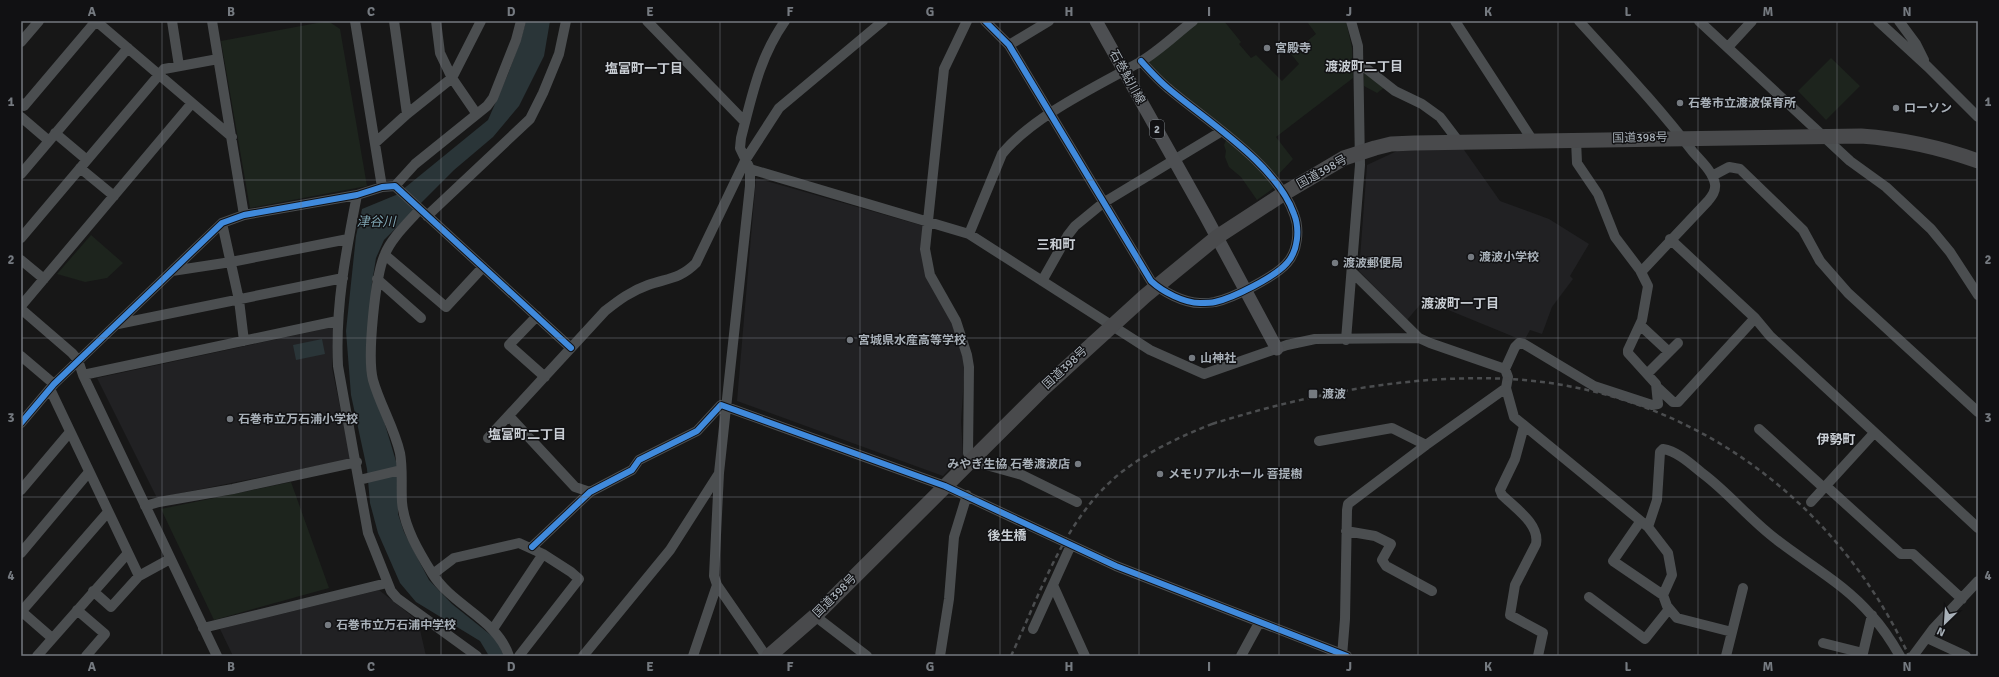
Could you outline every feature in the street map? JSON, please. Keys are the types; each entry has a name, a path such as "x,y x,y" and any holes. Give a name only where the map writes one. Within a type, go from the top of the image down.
{"highway":[{"name":"国道398号","path":"767,656 815,616 1043,389 1113,324 1157,286 1217,237 1327,167 1360,152 1391,144 1824,136 1894,138 1949,151 1978,161"}],"main road":[{"name":"石巻鮎川線","path":"1096,21 1174,159 1277,348"}],"street":[{"path":"21,42 39,21"},
{"path":"22,106 96,21 232,137"},
{"path":"172,21 179,66"},
{"path":"212,21 244,215"},
{"path":"354,21 382,187"},
{"path":"394,21 407,114"},
{"path":"436,21 440,54 452,78 476,113"},
{"path":"375,143 407,114 452,78 481,21"},
{"path":"397,188 415,164 476,113 487,106 493,98 516,40 521,21"},
{"path":"509,656 502,639 493,629 443,588 433,574 409,530 402,503 402,470 396,435 373,380 371,362 377,279 385,255 392,242 421,210 530,119 556,60 566,21"},
{"path":"646,21 745,122"},
{"path":"767,656 718,585 714,576 719,473 750,186 750,169 740,148 740,143 760,68 769,46 785,21"},
{"path":"488,438 605,311 624,296 648,285 683,275 696,263 746,159 783,103 883,21"},
{"path":"967,21 944,69 925,249 930,276 956,321 967,354 969,367 968,453 972,461 1022,475 1077,502"},
{"path":"985,21 1009,45 1051,113 1103,203 1152,281 1157,286 1182,298 1198,303 1215,302 1245,290 1275,274 1288,263 1293,254 1296,241 1297,224 1294,213 1283,194 1261,167 1222,131 1168,89 1141,61"},
{"path":"1009,45 1049,21"},
{"path":"969,234 1002,154 1010,144 1051,113 1123,70 1141,61 1193,21"},
{"path":"1346,340 1360,152 1358,46 1351,21"},
{"path":"1455,21 1534,141"},
{"path":"1579,21 1638,85 1712,176 1715,184 1712,195 1641,272"},
{"path":"1699,21 1850,161 1886,187 1931,229 1950,252 1978,295"},
{"path":"1728,47 1752,21"},
{"path":"1878,21 1928,67 1978,117"},
{"path":"1899,21 1916,44 1928,67"},
{"path":"21,174 128,48"},
{"path":"21,238 164,69 218,59"},
{"path":"1358,62 1395,91 1422,104 1440,117 1459,142"},
{"path":"21,306 192,103"},
{"path":"21,117 52,137 84,164 114,196"},
{"path":"1042,280 1068,235 1075,226 1103,203 1222,131"},
{"path":"1576,140 1577,163 1598,194 1613,233 1641,272 1648,286 1640,325 1628,353 1658,388 1673,402 1678,402 1755,318"},
{"path":"1712,176 1729,167 1740,169 1803,230 1820,261 1848,293 1978,412"},
{"path":"750,169 927,220 969,234 1113,324 1150,350 1204,374 1277,348 1315,339 1346,340 1419,338"},
{"path":"21,423 52,386 78,360 118,324 222,223 244,215 357,195 382,187 397,188 572,348"},
{"path":"357,195 348,239 337,322 338,366 357,462 368,533 387,583 397,598 477,656"},
{"path":"222,223 239,300 244,341"},
{"path":"172,271 231,262 348,239"},
{"path":"1670,239 1755,318 1770,336 1978,528"},
{"path":"385,255 446,307 483,266"},
{"path":"21,260 44,279"},
{"path":"1352,272 1419,338 1505,369"},
{"path":"118,324 343,278"},
{"path":"377,279 421,318"},
{"path":"21,309 72,353 78,360 83,376 216,656"},
{"path":"537,316 510,345 545,377"},
{"path":"83,376 337,322"},
{"path":"1640,325 1669,352"},
{"path":"1658,388 1658,404 1652,405 1645,403 1594,386 1524,344 1519,343 1515,346 1505,369 1508,377 1506,388 1514,417 1644,524 1668,553 1672,575 1663,595"},
{"path":"1647,374 1678,343"},
{"path":"21,356 52,386 70,432 139,576"},
{"path":"532,548 590,492 632,470 639,460 697,431 721,405 945,486 1116,566 1344,655 1347,510 1352,500 1506,388"},
{"path":"509,416 575,487 590,492"},
{"path":"1524,426 1515,459 1500,490 1502,495 1529,522 1537,539 1536,544 1515,584 1510,615 1543,633 1538,656"},
{"path":"1319,441 1392,428 1426,445"},
{"path":"1759,429 1901,554 1914,554 1962,599"},
{"path":"21,490 70,432"},
{"path":"1811,502 1874,433"},
{"path":"1732,632 1677,618 1669,609 1663,595 1613,561 1644,524 1657,500 1660,452 1663,449 1666,449 1679,456 1710,479 1775,540 1831,578 1872,615 1891,640 1900,656"},
{"path":"145,506 357,462"},
{"path":"359,480 402,470"},
{"path":"21,553 89,472"},
{"path":"583,656 670,550 719,473"},
{"path":"940,656 949,599 954,537 967,495"},
{"path":"52,638 21,611 108,512"},
{"path":"1346,531 1374,536 1391,544 1382,560 1386,566 1432,591"},
{"path":"433,574 454,558 519,543 543,554 579,579 519,656"},
{"path":"1033,629 1071,545"},
{"path":"36,656 128,553"},
{"path":"493,629 543,554"},
{"path":"93,591 112,607 139,576 170,559"},
{"path":"203,628 387,583"},
{"path":"1915,655 1927,638 1977,583"},
{"path":"1053,584 1085,656"},
{"path":"693,656 718,585"},
{"path":"1726,656 1743,588"},
{"path":"1589,597 1645,638 1669,609"},
{"path":"77,610 105,634 86,656"},
{"path":"1823,643 1863,653 1872,615"},
{"path":"815,616 867,656"},
{"path":"1245,655 1259,623"},
{"path":"1927,638 1966,656"}],"shaded area":[{"path":"328,21 340,29 367,186 250,208 221,41"},
{"path":"1198,21 1224,21 1241,42 1239,44 1251,58 1256,55 1282,81 1299,64 1291,54 1316,34 1308,23 1310,21 1346,21 1352,48 1353,78 1276,137 1293,159 1275,178 1173,89 1146,63"},
{"path":"1831,58 1860,86 1826,120 1798,91"},
{"path":"1364,69 1385,87 1377,93 1364,86"},
{"path":"1227,138 1270,180 1275,187 1257,200 1241,177 1229,167 1225,157 1226,151 1224,145"},
{"name":"渡波小学校","path":"1462,147 1500,201 1549,219 1589,244 1570,276 1573,279 1552,307 1542,334 1530,330 1524,341 1424,300 1407,320 1359,271 1367,165 1397,151"},
{"name":"宮城県水産高等学校","path":"756,178 924,226 921,250 950,317 965,364 961,421 963,455 943,476 737,401"},
{"path":"91,235 123,263 107,278 85,282 57,274"},
{"name":"石巻市立万石浦小学校","path":"333,327 332,368 351,459 157,498 97,378"},
{"path":"291,482 329,588 214,620 161,509"},
{"name":"石巻市立万石浦中学校","path":"379,590 418,621 426,656 233,656 220,629"}],"water":[{"name":"津谷川","path":"526,21 550,21 544,56 519,106 493,137 454,170 384,240 376,258 372,283 367,364 398,468 398,514 404,532 429,580 452,604 492,636 498,643 504,656 489,656 480,641 416,602 400,583 378,533 370,503 367,469 351,395 346,331 356,236 362,209 396,195 488,120 508,74"},
{"path":"322,339 325,354 296,360 293,345"}],"railway":[{"path":"1212,424 1248,413 1322,395 1359,388 1396,383 1472,378 1510,379 1575,387 1636,404 1694,429 1748,462 1797,501 1840,547 1878,599 1909,656"},
{"path":"1011,656 1056,556 1085,510 1103,489 1123,471 1145,456 1180,437 1217,422"}],"cycle path":[{"path":"985,21 1009,45 1151,281 1168,293 1194,303 1208,303 1223,300 1243,292 1264,280 1281,269 1287,263 1294,252 1297,240 1297,226 1294,214 1285,196 1273,178 1240,146 1165,86 1141,61"},
{"path":"21,423 54,384 222,223 244,215 357,195 382,187 395,186 571,348"},
{"path":"532,547 590,492 632,470 639,460 697,431 721,405 945,486 1116,566 1347,656"}],"place":[{"name":"宮殿寺","path":"1267,48"},
{"name":"石巻市立渡波保育所","path":"1680,103"},
{"name":"ローソン","path":"1896,108"},
{"name":"渡波小学校","path":"1471,257"},
{"name":"渡波郵便局","path":"1335,263"},
{"name":"宮城県水産高等学校","path":"850,340"},
{"name":"山神社","path":"1192,358"},
{"name":"渡波","path":"1313,394"},
{"name":"石巻市立万石浦小学校","path":"230,419"},
{"name":"みやぎ生協 石巻渡波店","path":"1078,464"},
{"name":"メモリアルホール 菩提樹","path":"1160,474"},
{"name":"石巻市立万石浦中学校","path":"328,625"}],"district":[{"name":"渡波町二丁目","path":"1364,67"},
{"name":"塩富町一丁目","path":"644,69"},
{"name":"三和町","path":"1056,245"},
{"name":"渡波町一丁目","path":"1460,304"},
{"name":"塩富町二丁目","path":"527,435"},
{"name":"伊勢町","path":"1836,440"},
{"name":"後生橋","path":"1007,536"}]}
